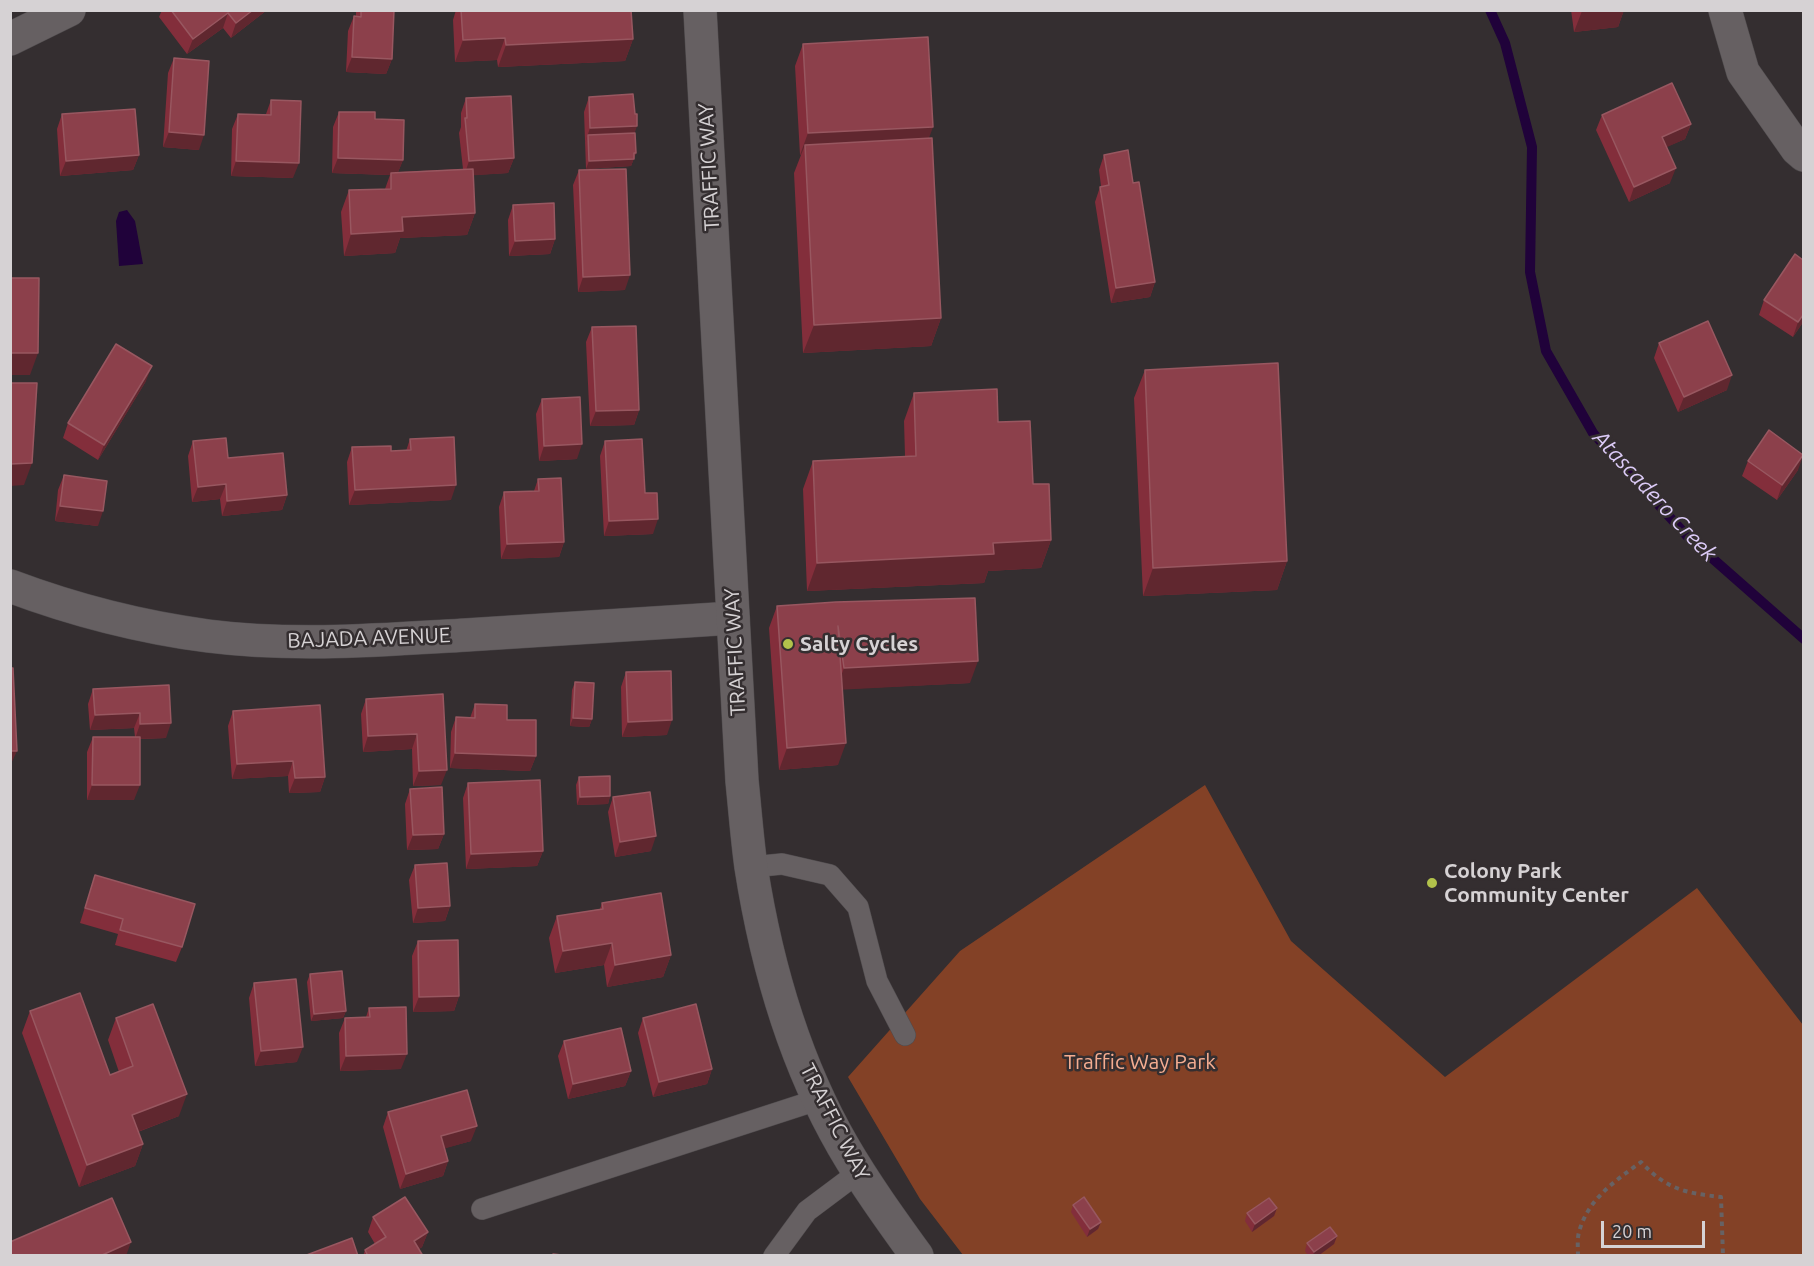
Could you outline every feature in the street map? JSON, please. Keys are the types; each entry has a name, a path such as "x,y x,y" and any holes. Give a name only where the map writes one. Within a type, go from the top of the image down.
{"street":[{"path":"10,39 69,10"},
{"name":"TRAFFIC WAY","path":"700,10 742,781 751,867 764,934 783,1010 819,1100 858,1172 917,1256"},
{"path":"1725,10 1743,72 1803,155"},
{"name":"BAJADA AVENUE","path":"10,586 55,603 131,623 209,636 286,642 365,641 733,618"}],"lane":[{"path":"751,867 782,864 830,875 858,906 877,981 905,1035"},
{"path":"482,1209 819,1100"},
{"path":"774,1256 807,1211 858,1172"}],"path":[{"path":"1578,1256 1578,1233 1590,1208 1608,1185 1641,1162 1667,1185 1701,1195 1721,1197 1723,1256"}],"green space":[{"name":"Traffic Way Park","path":"1205,785 1291,941 1445,1077 1697,888 1803,1025 1803,1255 963,1255 920,1199 848,1077 960,951"}],"shaded area":[{"path":"127,210 135,221 143,264 119,266 116,221 119,212"}],"building":[{"path":"171,10 253,10 236,23 228,13 193,39"},
{"path":"361,10 394,10 392,59 352,57 354,16 361,17"},
{"path":"461,10 631,10 633,39 506,45 505,38 463,40"},
{"path":"928,37 933,127 808,133 803,44"},
{"path":"174,58 209,61 204,135 169,132"},
{"path":"1672,83 1691,124 1662,137 1676,168 1634,187 1602,115"},
{"path":"633,94 637,126 590,128 589,97"},
{"path":"511,96 514,158 469,161 465,118 467,118 466,98"},
{"path":"271,100 301,101 299,163 236,161 238,114 271,115"},
{"path":"135,109 139,155 66,161 62,114"},
{"path":"339,112 375,112 375,119 404,120 403,160 338,158"},
{"path":"635,133 634,159 589,161 588,135"},
{"path":"932,138 941,318 814,325 805,145"},
{"path":"1128,150 1133,183 1139,182 1155,282 1116,288 1100,187 1109,185 1104,155"},
{"path":"473,169 475,213 402,217 403,231 351,234 349,190 391,189 391,173"},
{"path":"626,169 630,275 583,277 579,170"},
{"path":"554,203 555,239 515,241 513,205"},
{"path":"1795,254 1803,260 1803,315 1798,322 1764,300"},
{"path":"10,278 39,278 38,353 10,353"},
{"path":"1708,321 1732,375 1684,397 1659,343"},
{"path":"636,326 639,410 596,411 592,327"},
{"path":"116,344 152,366 104,445 68,423"},
{"path":"1278,363 1287,561 1153,568 1145,370"},
{"path":"10,383 37,383 32,463 10,464"},
{"path":"997,389 998,422 1030,421 1033,484 1049,484 1051,540 993,543 994,554 817,563 813,461 916,456 914,393"},
{"path":"580,397 582,444 544,446 542,399"},
{"path":"1769,430 1803,455 1782,485 1748,461"},
{"path":"454,437 456,485 355,490 352,447 391,446 391,451 411,450 410,439"},
{"path":"226,438 228,458 283,453 287,495 227,501 226,484 198,487 193,441"},
{"path":"642,439 645,493 657,493 658,519 609,521 605,441"},
{"path":"64,475 107,481 103,511 60,506"},
{"path":"561,478 564,542 507,544 504,492 539,491 538,479"},
{"path":"975,598 978,661 844,668 838,626 846,743 787,748 777,606"},
{"path":"10,668 13,668 17,751 10,751"},
{"path":"671,671 672,720 628,722 626,672"},
{"path":"575,682 594,683 592,719 573,718"},
{"path":"169,685 171,723 140,724 140,713 95,715 93,689"},
{"path":"443,694 447,770 419,771 417,734 368,736 366,699"},
{"path":"475,704 507,705 507,720 536,720 536,756 455,753 456,717 475,718"},
{"path":"320,705 325,777 295,778 293,761 237,764 233,711"},
{"path":"93,737 140,737 140,785 92,785"},
{"path":"610,776 610,796 580,797 579,777"},
{"path":"540,780 543,851 471,854 468,783"},
{"path":"442,787 444,834 413,835 410,789"},
{"path":"650,792 656,836 620,842 613,797"},
{"path":"447,863 450,906 418,908 415,865"},
{"path":"95,875 195,904 182,947 120,930 123,919 85,908"},
{"path":"661,893 671,955 615,965 612,943 563,951 557,916 603,909 602,903"},
{"path":"458,940 459,996 419,997 418,941"},
{"path":"342,971 346,1011 314,1014 310,974"},
{"path":"296,979 303,1047 261,1051 254,983"},
{"path":"80,993 110,1075 133,1066 116,1018 153,1004 187,1094 132,1115 143,1144 87,1165 30,1011"},
{"path":"696,1004 712,1069 659,1082 643,1018"},
{"path":"406,1007 407,1054 346,1056 345,1018 370,1017 369,1008"},
{"path":"621,1028 631,1071 573,1084 564,1041"},
{"path":"467,1090 477,1126 441,1136 448,1161 406,1174 388,1112"},
{"path":"405,1197 428,1232 414,1241 423,1256 368,1256 365,1250 386,1237 373,1217"},
{"path":"1084,1197 1101,1222 1090,1229 1073,1205"},
{"path":"112,1198 131,1242 100,1256 10,1256 10,1242"},
{"path":"1269,1198 1277,1208 1255,1224 1247,1213"},
{"path":"1330,1227 1337,1236 1314,1252 1307,1243"},
{"path":"352,1238 358,1256 304,1256"}],"waterway":[{"name":"Atascadero Creek","path":"1490,10 1505,43 1532,147 1530,272 1546,351 1593,433 1687,536 1804,639"}],"place":[{"name":"Salty Cycles","path":"788,644"},
{"name":"Colony Park Community Center","path":"1432,883"}]}
